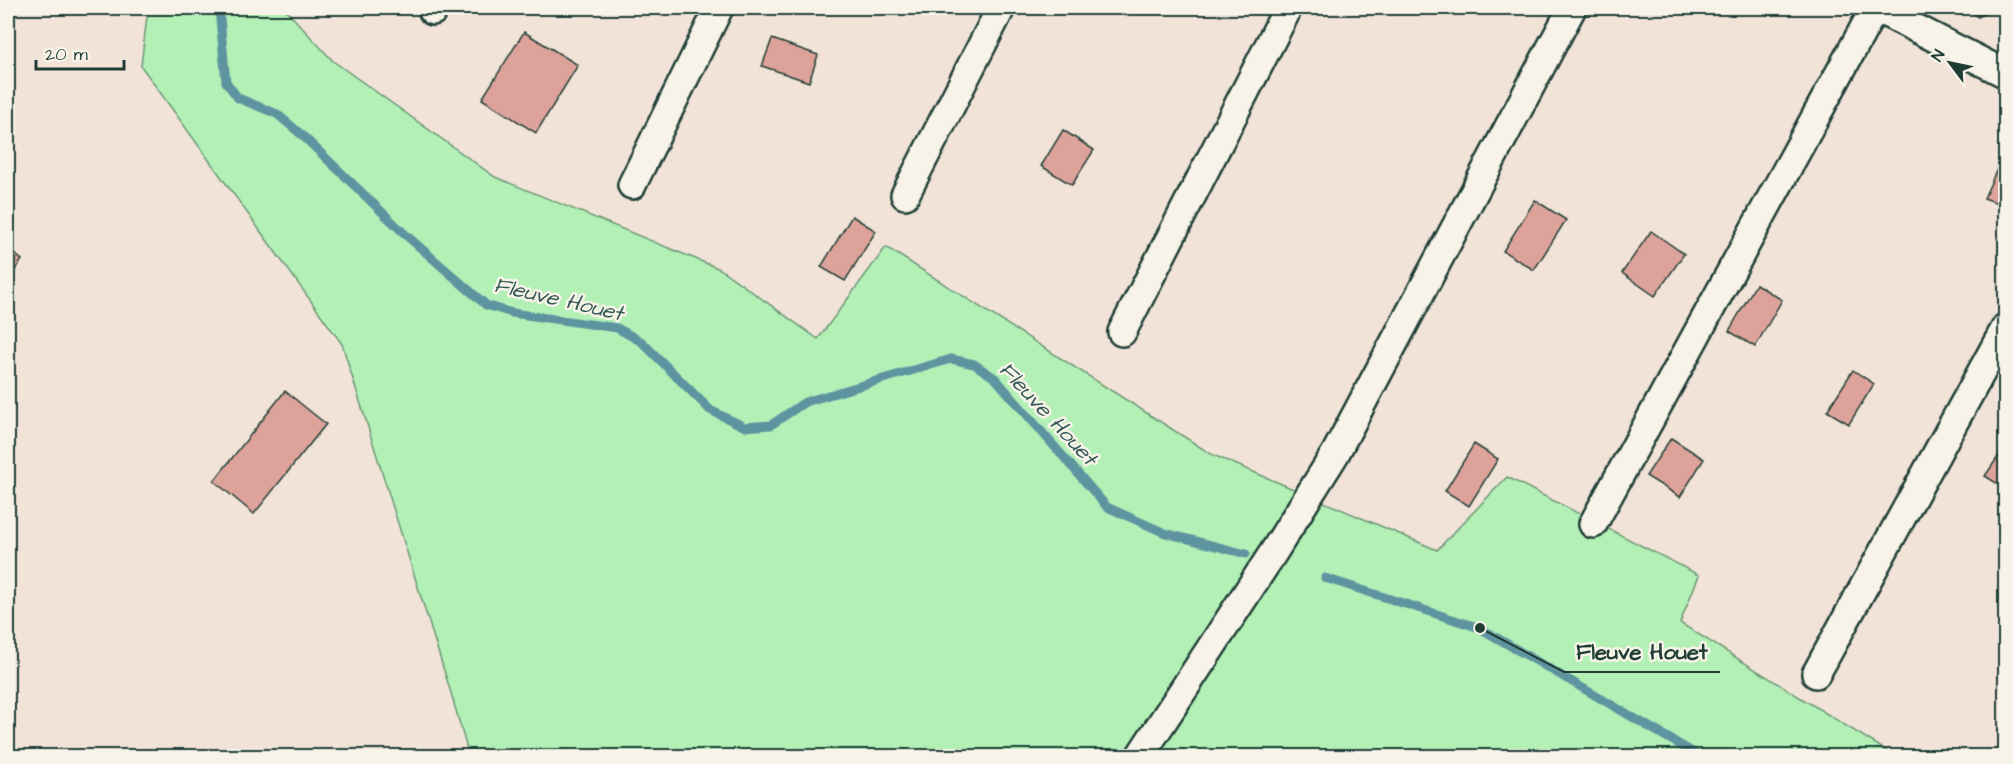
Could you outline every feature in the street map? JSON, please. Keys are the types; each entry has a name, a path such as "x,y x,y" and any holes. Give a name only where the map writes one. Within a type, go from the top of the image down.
{"street":[{"path":"632,185 719,8"},
{"path":"905,195 1001,8"},
{"path":"1122,332 1288,8"},
{"path":"1140,756 1335,454 1572,8"},
{"path":"1593,524 1876,8 2006,74"},
{"path":"1816,674 2006,327"}],"green space":[{"path":"148,8 284,8 333,61 495,177 720,269 818,339 886,247 1211,454 1437,550 1507,477 1699,575 1680,623 1895,756 469,756 342,344 141,66"}],"building":[{"path":"1967,8 1995,8 1978,17"},
{"path":"524,32 578,65 536,133 482,99"},
{"path":"772,39 818,55 809,82 762,66"},
{"path":"1063,130 1094,150 1072,185 1041,166"},
{"path":"2006,149 2006,206 1984,198"},
{"path":"1535,200 1566,220 1534,270 1503,251"},
{"path":"852,216 876,231 845,281 821,267"},
{"path":"1651,231 1684,254 1655,296 1622,273"},
{"path":"8,249 22,260 8,280"},
{"path":"1756,284 1782,300 1755,347 1729,331"},
{"path":"1853,370 1874,384 1849,424 1827,411"},
{"path":"285,391 326,424 254,514 214,481"},
{"path":"1671,438 1704,459 1680,497 1646,476"},
{"path":"1474,444 1498,459 1469,506 1445,491"},
{"path":"2006,445 2006,489 1985,476"}],"waterway":[{"name":"Fleuve Houet","path":"219,8 226,82 238,98 277,114 407,236 486,305 512,313 617,328 642,342 710,410 745,427 771,425 805,402 951,359 974,364 995,378 1107,507 1165,533 1246,554"},
{"name":"Fleuve Houet","path":"1325,578 1480,628 1699,756"}],"place":[{"name":"Fleuve Houet","path":"1480,628"}]}
